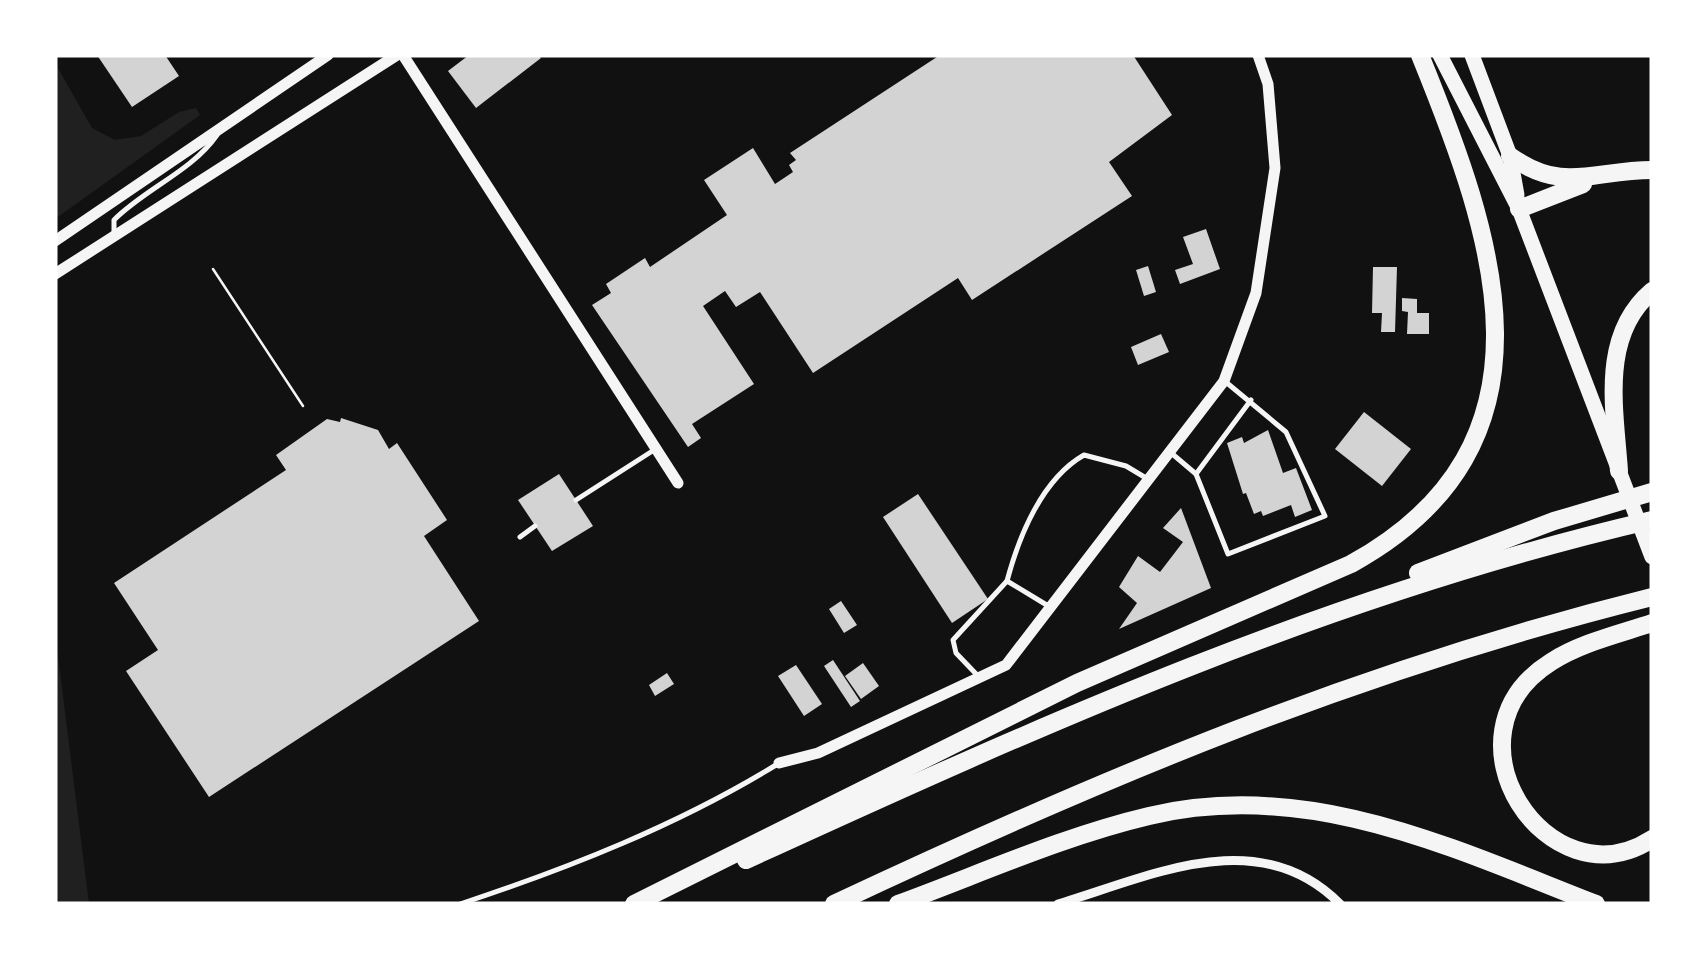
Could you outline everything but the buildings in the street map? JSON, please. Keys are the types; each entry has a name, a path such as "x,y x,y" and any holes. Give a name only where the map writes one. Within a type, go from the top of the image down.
{"highway":[{"path":"634,904 1077,683 1351,564 1376,550 1434,500 1471,442 1486,400 1494,365 1497,300 1487,242 1420,55"},
{"path":"1440,55 1519,209 1652,557"},
{"path":"1472,55 1510,156 1519,209"},
{"path":"1510,156 1548,178 1652,170"},
{"path":"1519,209 1607,176"},
{"path":"1619,472 1614,388 1618,342 1626,321 1652,292"},
{"path":"649,904 1058,718 1515,534 1652,492"},
{"path":"1246,642 1440,577 1652,520"},
{"path":"834,904 1070,795 1242,724 1434,658 1652,597"},
{"path":"1652,624 1570,652 1533,676 1507,714 1501,757 1514,800 1549,835 1572,847 1598,852 1652,839"},
{"path":"898,904 1124,822 1177,810 1260,804 1322,810 1388,825 1596,904"}],"street":[{"path":"55,241 219,133 328,55"},
{"path":"55,274 400,55 678,483"},
{"path":"780,763 818,752 1006,665 1224,381 1256,293 1275,168 1268,84 1258,55"},
{"path":"1058,904 1210,858 1280,867 1326,890 1340,904"}],"lane":[{"path":"114,236 114,220 204,154 219,133"},
{"path":"1170,451 1196,474 1228,554 1325,516 1286,432 1224,381"},
{"path":"1196,474 1251,400"},
{"path":"576,500 656,448"},
{"path":"979,678 956,653 953,640 997,597 1007,580 1016,544 1062,468 1084,456 1126,466 1149,480"},
{"path":"520,536 535,526"},
{"path":"1007,580 1050,608"},
{"path":"460,904 556,873 742,786 780,763"}],"path":[{"path":"213,269 302,406"}],"shaded area":[{"path":"55,63 92,128 115,140 141,136 179,112 196,108 200,115 55,219"},
{"path":"55,632 89,904 55,904"}]}
